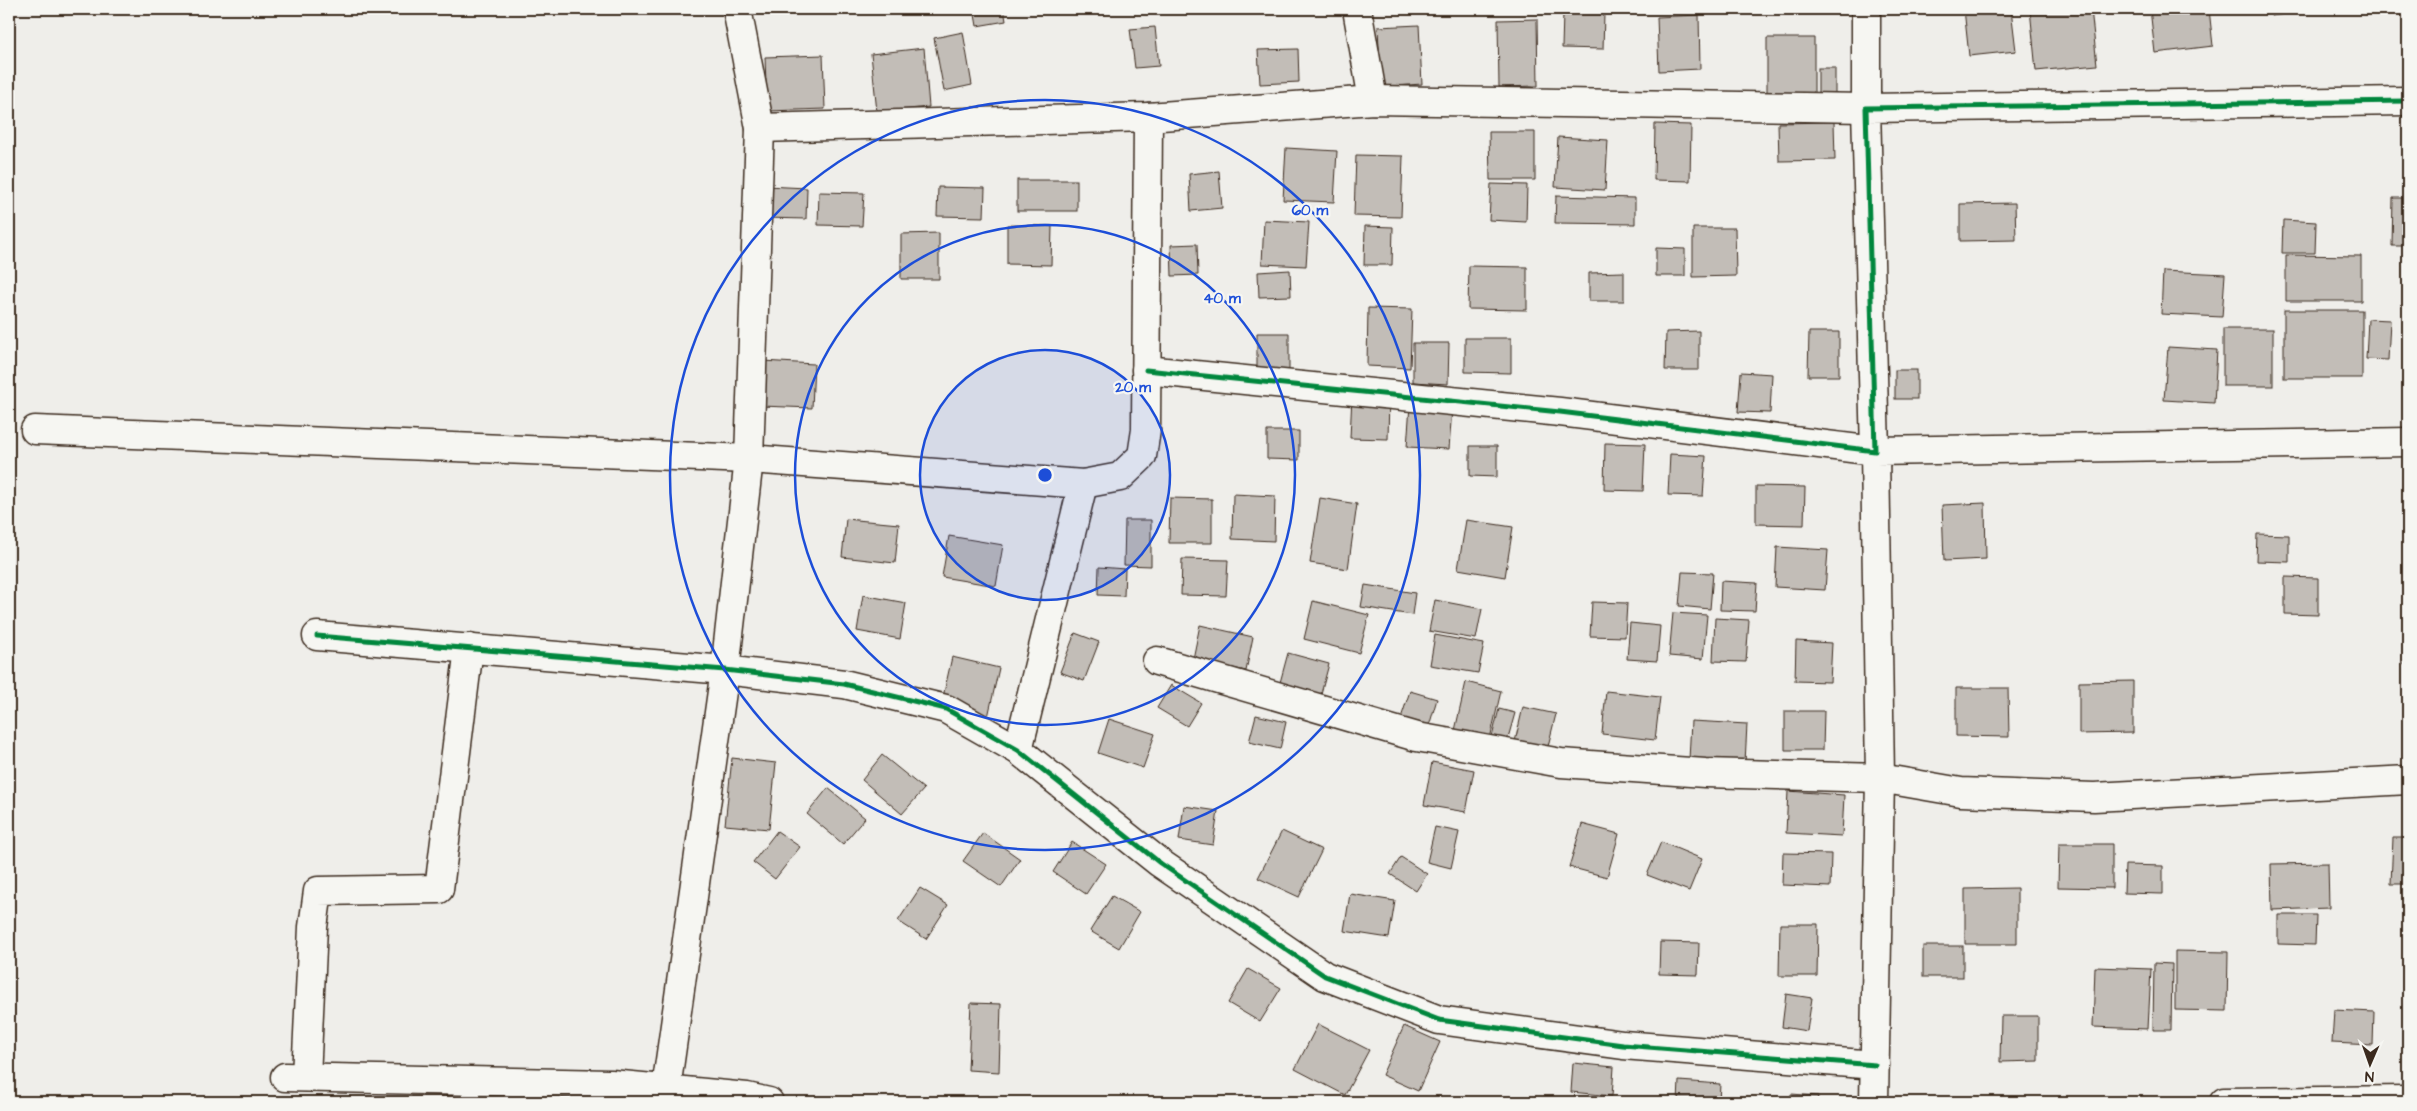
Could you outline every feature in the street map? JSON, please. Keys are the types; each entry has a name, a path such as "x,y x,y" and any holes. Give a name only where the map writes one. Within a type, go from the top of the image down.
{"street":[{"path":"666,1089 725,670 748,459 760,128 736,9"},
{"path":"1357,9 1373,100"},
{"path":"1866,9 1866,108 1875,451 1880,778 1874,1102"},
{"path":"760,128 1148,117 1373,100 1866,108 2408,101"},
{"path":"35,430 748,459 1083,484 1120,477 1142,456 1146,430 1148,117"},
{"path":"1146,370 1560,412 1875,451 2408,442"},
{"path":"1018,750 1083,484"},
{"path":"317,636 725,670 844,684 946,709 1018,750 1160,863 1325,976 1439,1020 1623,1045 1875,1066"},
{"path":"469,648 439,889 318,891 296,1077 611,1084 747,1097 769,1102"},
{"path":"1158,661 1417,737 1561,762 1705,773 1880,778 1961,792 2094,797 2408,780"},
{"path":"2224,1102 2408,1100"}],"building":[{"path":"974,9 1004,9 1006,21 977,26"},
{"path":"1964,9 2011,9 2016,51 1969,56"},
{"path":"2030,9 2091,9 2097,65 2036,71"},
{"path":"2150,9 2209,9 2213,46 2155,53"},
{"path":"2271,9 2316,9 2316,10 2271,16"},
{"path":"1563,13 1604,14 1603,49 1562,48"},
{"path":"1699,15 1700,69 1659,71 1657,17"},
{"path":"1537,19 1538,86 1499,87 1498,20"},
{"path":"1419,25 1422,84 1381,87 1378,27"},
{"path":"1155,27 1159,66 1135,68 1130,29"},
{"path":"963,32 972,85 944,91 934,38"},
{"path":"1767,38 1814,38 1814,93 1767,94"},
{"path":"924,48 929,107 877,112 871,54"},
{"path":"1298,49 1299,82 1260,84 1258,50"},
{"path":"823,55 825,109 767,111 765,57"},
{"path":"1818,68 1835,68 1835,96 1818,96"},
{"path":"1834,122 1835,160 1779,161 1778,123"},
{"path":"1655,124 1691,125 1690,181 1654,180"},
{"path":"1489,132 1535,132 1535,180 1490,180"},
{"path":"1558,137 1608,140 1605,190 1555,187"},
{"path":"1286,148 1337,151 1334,202 1283,200"},
{"path":"1356,155 1403,156 1401,217 1354,216"},
{"path":"1219,171 1222,208 1191,211 1189,174"},
{"path":"1017,180 1077,180 1077,211 1017,211"},
{"path":"1491,184 1527,185 1526,222 1489,220"},
{"path":"766,186 807,188 806,219 765,218"},
{"path":"938,187 985,188 984,217 937,216"},
{"path":"819,192 864,193 862,226 818,225"},
{"path":"1556,196 1635,198 1635,224 1555,223"},
{"path":"2393,198 2408,198 2408,246 2392,246"},
{"path":"2015,203 2016,240 1960,241 1960,204"},
{"path":"1264,220 1309,222 1306,266 1262,264"},
{"path":"2283,220 2316,222 2315,253 2282,253"},
{"path":"1007,225 1052,226 1051,265 1007,264"},
{"path":"1365,226 1393,227 1392,265 1364,265"},
{"path":"1693,228 1735,228 1736,276 1693,277"},
{"path":"939,233 939,279 901,279 901,234"},
{"path":"1197,244 1198,275 1172,276 1171,245"},
{"path":"1656,248 1685,249 1685,276 1656,276"},
{"path":"2286,255 2361,256 2361,301 2286,301"},
{"path":"1469,266 1527,267 1527,310 1468,309"},
{"path":"1290,270 1291,296 1259,297 1258,272"},
{"path":"2163,271 2225,274 2222,317 2161,314"},
{"path":"1624,272 1624,301 1589,301 1589,273"},
{"path":"1368,308 1412,309 1410,368 1367,366"},
{"path":"2284,310 2362,310 2362,378 2284,378"},
{"path":"2368,319 2390,320 2388,360 2366,359"},
{"path":"2223,329 2273,329 2273,386 2223,386"},
{"path":"1699,331 1699,370 1665,370 1666,332"},
{"path":"1809,332 1839,332 1839,376 1808,376"},
{"path":"1257,333 1289,333 1289,375 1257,374"},
{"path":"1465,338 1511,338 1511,373 1465,372"},
{"path":"1413,343 1449,343 1448,384 1413,382"},
{"path":"2168,347 2217,350 2214,403 2164,400"},
{"path":"762,361 814,364 812,408 761,406"},
{"path":"1895,370 1917,370 1917,399 1895,399"},
{"path":"1741,372 1772,374 1770,413 1738,412"},
{"path":"1352,396 1389,397 1388,439 1350,438"},
{"path":"1410,405 1452,408 1449,449 1407,447"},
{"path":"1267,431 1299,431 1299,460 1267,459"},
{"path":"1605,443 1645,444 1643,491 1604,490"},
{"path":"1470,446 1497,446 1497,477 1470,476"},
{"path":"1670,454 1706,456 1703,496 1668,495"},
{"path":"1756,486 1805,487 1804,525 1756,524"},
{"path":"1233,494 1275,496 1274,541 1232,539"},
{"path":"1170,498 1212,499 1212,543 1169,543"},
{"path":"1320,498 1357,504 1348,569 1310,563"},
{"path":"1985,503 1986,559 1944,561 1942,505"},
{"path":"846,519 899,524 895,563 842,557"},
{"path":"1125,520 1151,520 1151,566 1124,565"},
{"path":"1466,520 1513,527 1505,577 1458,569"},
{"path":"2257,534 2289,535 2289,562 2256,561"},
{"path":"949,536 1003,545 996,586 942,577"},
{"path":"1777,547 1828,550 1825,590 1775,587"},
{"path":"1182,559 1228,560 1226,596 1181,595"},
{"path":"1099,567 1125,569 1124,596 1098,595"},
{"path":"1682,572 1713,573 1710,609 1679,606"},
{"path":"2285,577 2318,578 2318,615 2285,614"},
{"path":"1721,581 1757,583 1755,611 1720,610"},
{"path":"1365,585 1415,593 1412,615 1361,607"},
{"path":"863,595 906,603 900,639 857,631"},
{"path":"1435,600 1482,609 1476,639 1429,631"},
{"path":"1313,601 1369,615 1359,653 1304,639"},
{"path":"1592,602 1627,603 1625,637 1590,636"},
{"path":"1673,613 1707,615 1703,659 1669,656"},
{"path":"1715,618 1749,620 1746,662 1713,661"},
{"path":"2406,618 2408,618 2408,666 2404,665"},
{"path":"1630,623 1660,626 1657,661 1627,659"},
{"path":"1200,625 1253,637 1246,671 1193,659"},
{"path":"1075,633 1099,642 1084,681 1060,672"},
{"path":"1435,635 1484,644 1478,673 1430,665"},
{"path":"1796,641 1832,643 1830,682 1795,681"},
{"path":"1288,653 1329,664 1319,701 1278,690"},
{"path":"952,657 999,668 988,717 941,706"},
{"path":"2133,681 2133,733 2079,734 2079,682"},
{"path":"1466,682 1501,691 1489,743 1454,735"},
{"path":"1171,685 1201,703 1187,726 1157,708"},
{"path":"1956,688 2008,688 2009,737 1956,736"},
{"path":"1410,691 1437,699 1427,733 1399,724"},
{"path":"1606,691 1660,697 1655,740 1602,734"},
{"path":"1523,707 1556,714 1546,754 1514,746"},
{"path":"1499,709 1515,713 1506,745 1491,741"},
{"path":"1785,711 1824,711 1823,750 1785,750"},
{"path":"1256,715 1286,722 1280,749 1249,742"},
{"path":"1109,719 1155,734 1143,768 1098,753"},
{"path":"1691,721 1747,724 1745,763 1689,760"},
{"path":"882,755 924,789 902,814 862,780"},
{"path":"732,758 776,763 769,829 725,825"},
{"path":"1432,762 1474,770 1466,812 1424,805"},
{"path":"828,788 865,818 843,844 807,814"},
{"path":"1788,791 1844,795 1842,836 1786,833"},
{"path":"1184,806 1218,811 1213,845 1179,840"},
{"path":"1582,824 1619,834 1607,877 1569,867"},
{"path":"1435,827 1459,832 1451,868 1427,862"},
{"path":"777,831 800,847 775,879 753,862"},
{"path":"1282,831 1322,850 1299,897 1258,878"},
{"path":"983,833 1020,859 1001,887 963,861"},
{"path":"2393,838 2408,838 2408,884 2391,884"},
{"path":"1072,842 1106,864 1086,894 1053,872"},
{"path":"1661,842 1702,859 1689,891 1647,875"},
{"path":"2059,844 2112,844 2112,888 2058,887"},
{"path":"1783,853 1831,854 1830,887 1782,885"},
{"path":"1401,857 1427,874 1416,891 1390,874"},
{"path":"2328,863 2329,908 2272,910 2271,864"},
{"path":"2125,865 2163,866 2163,894 2124,893"},
{"path":"920,888 948,905 926,939 898,921"},
{"path":"2017,888 2017,944 1965,944 1965,889"},
{"path":"1350,894 1395,901 1389,938 1344,931"},
{"path":"1112,896 1140,912 1119,948 1090,931"},
{"path":"2278,915 2316,915 2315,945 2278,944"},
{"path":"1780,924 1818,924 1817,976 1779,976"},
{"path":"1660,942 1699,943 1698,975 1659,974"},
{"path":"1923,946 1963,946 1963,977 1923,977"},
{"path":"2175,951 2228,952 2227,1011 2175,1010"},
{"path":"2154,963 2172,964 2171,1030 2153,1030"},
{"path":"2095,967 2151,969 2148,1029 2093,1027"},
{"path":"1248,969 1281,988 1260,1022 1228,1003"},
{"path":"1786,994 1812,998 1807,1031 1782,1027"},
{"path":"971,1003 1001,1004 999,1072 968,1070"},
{"path":"2334,1010 2374,1012 2373,1045 2332,1043"},
{"path":"2001,1016 2038,1016 2038,1061 2000,1062"},
{"path":"1318,1024 1369,1050 1345,1095 1295,1069"},
{"path":"1404,1026 1440,1042 1418,1091 1382,1075"},
{"path":"1573,1063 1614,1067 1612,1096 1571,1092"},
{"path":"1679,1081 1720,1084 1719,1102 1678,1102"},
{"path":"1791,1094 1818,1096 1817,1102 1791,1102"}],"cycle path":[{"path":"1146,370 1560,412 1875,451 1866,108 2408,101"},
{"path":"317,636 725,670 844,684 946,709 1018,750 1160,863 1325,976 1439,1020 1623,1045 1875,1065"}]}
